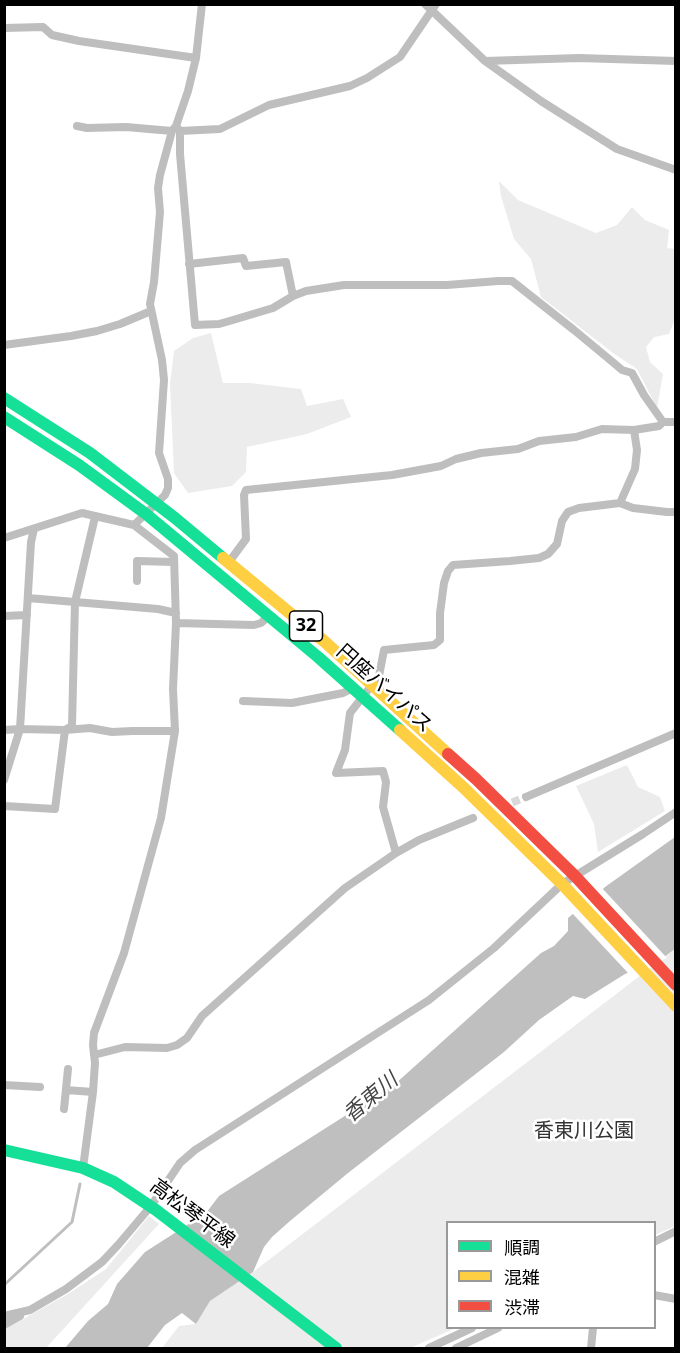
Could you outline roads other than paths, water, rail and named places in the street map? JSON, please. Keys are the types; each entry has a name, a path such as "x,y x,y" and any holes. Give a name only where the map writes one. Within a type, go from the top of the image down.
{"main road":[{"name":"円座バイパス","path":"4,398 90,453 229,562 325,642 476,779 579,880 675,985"},
{"name":"円座バイパス","path":"4,417 80,465 146,514 353,688 464,788 567,889 675,1006"},
{"name":"高松琴平線","path":"4,1150 83,1168 114,1182 153,1208 336,1348"}],"street":[{"path":"134,525 165,495 168,488 168,479 159,453 164,380 150,304 160,212 160,175 188,91 196,58 202,4"},
{"path":"77,126 220,129 269,105 350,86 400,57 431,7 485,61 541,101 617,149 675,170"},
{"path":"4,28 43,27 52,34 79,41 196,58"},
{"path":"485,61 579,58 675,61"},
{"path":"176,129 195,325 219,324 273,308 306,291 344,285 447,285 512,281 622,370 632,373 663,422"},
{"path":"189,264 243,258 246,266 286,262 293,296"},
{"path":"5,344 97,331 120,324 151,310"},
{"path":"229,562 246,539 244,495 246,490 392,475 441,466 456,459 481,453 518,448 539,441 576,437 602,429 634,430 659,426 663,422 675,422"},
{"path":"620,503 635,469 637,450 634,430"},
{"path":"396,853 383,807 386,782 383,771 336,773 345,750 350,713 379,676 384,650 434,645 440,640 440,613 444,583 453,564 539,558 548,554 557,544 562,520 568,512 579,508 620,503 633,508 675,512"},
{"path":"4,538 82,513 134,525 174,556 175,731 161,818 124,953 94,1033 93,1092 83,1168"},
{"path":"65,730 72,726 75,602 95,517"},
{"path":"4,780 7,764 20,729 31,542 34,530"},
{"path":"137,581 137,561 174,562"},
{"path":"28,598 158,609 176,613"},
{"path":"4,616 27,615"},
{"path":"176,623 254,625 261,623 269,616"},
{"path":"243,701 292,703 343,693 353,688"},
{"path":"4,729 90,728 112,732 175,731"},
{"path":"4,806 55,809 65,730"},
{"path":"526,797 675,733"},
{"path":"4,1325 66,1289 102,1262 153,1208 180,1163 195,1150 429,1000 567,889 675,812"},
{"path":"94,1054 125,1047 167,1048 177,1046 187,1038 202,1016 345,888 418,840 473,818"},
{"path":"64,1108 68,1069"},
{"path":"4,1085 40,1088"},
{"path":"66,1090 93,1092"},
{"path":"656,1241 675,1231"},
{"path":"656,1295 675,1299"},
{"path":"4,1316 30,1310"},
{"path":"429,1348 470,1329"},
{"path":"456,1348 496,1329"},
{"path":"591,1348 593,1329"}],"waterway":[{"path":"4,1285 72,1222 80,1184"}],"tunnel":[{"path":"501,807 526,797"}],"water label":[{"name":"香東川","path":"371,1098"}],"park label":[{"name":"香東川公園","path":"584,1131"}]}
